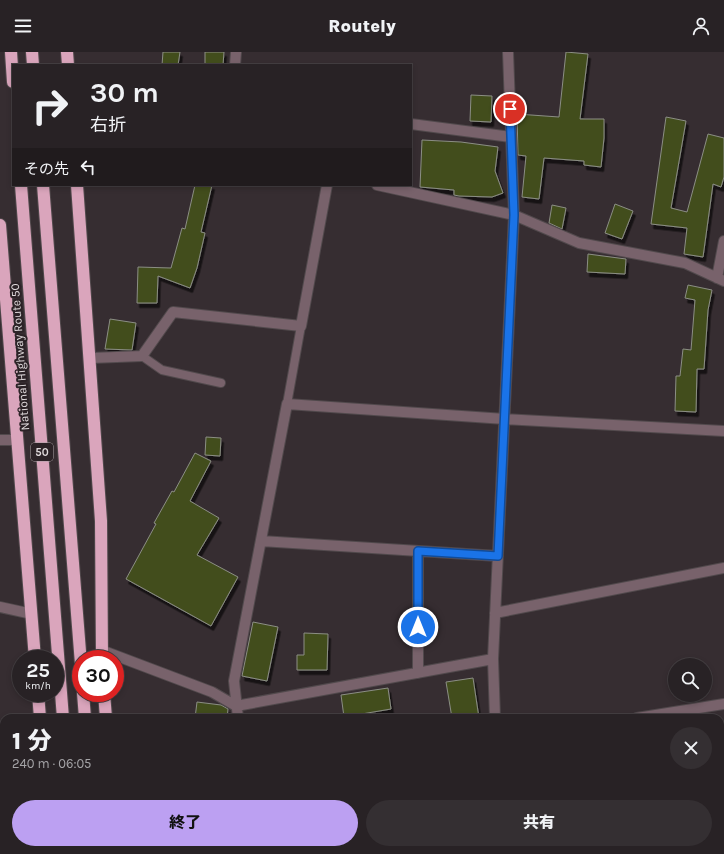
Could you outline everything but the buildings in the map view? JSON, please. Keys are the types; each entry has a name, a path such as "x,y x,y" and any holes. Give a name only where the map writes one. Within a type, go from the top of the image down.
{"highway":[{"path":"11,52 12,67"},
{"path":"32,52 33,64"},
{"path":"67,52 68,64"},
{"name":"National Highway Route 50","path":"21,186 63,714"},
{"name":"50","path":"43,186 80,650"},
{"path":"77,186 91,358 101,521 101,650"},
{"path":"0,225 35,650"},
{"path":"39,702 40,714"},
{"path":"84,702 85,714"},
{"path":"105,702 106,714"}],"street":[{"path":"235,64 236,52"},
{"path":"495,714 493,659 514,215 508,52"},
{"path":"412,124 511,137"},
{"path":"91,358 142,356 173,312 301,326 327,186"},
{"path":"382,186 514,215 579,243 685,263 721,279 724,241"},
{"path":"237,714 234,681 287,404 505,419 724,431"},
{"path":"0,440 18,440"},
{"path":"261,541 498,556"},
{"path":"418,551 418,673"},
{"path":"495,613 724,568"},
{"path":"0,607 32,614"},
{"path":"124,663 212,692 236,706 493,659"},
{"path":"662,714 724,704"}],"lane":[{"path":"287,404 301,326"},
{"path":"142,356 162,370 221,383"}],"route":[{"path":"418,627 418,551 498,556 514,215 510,109"}]}
